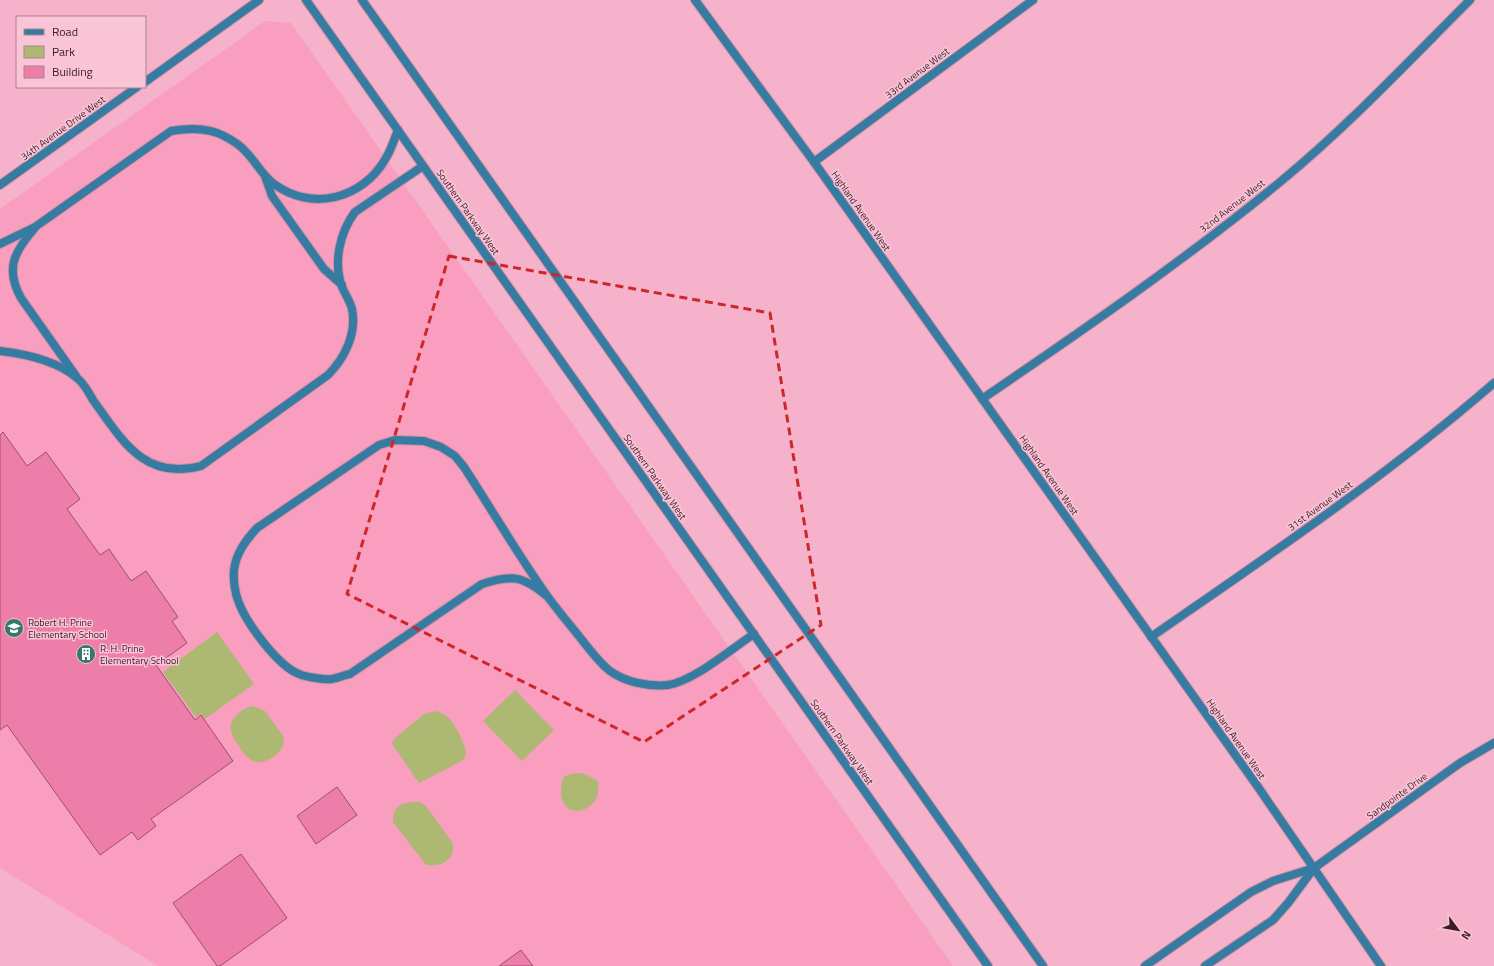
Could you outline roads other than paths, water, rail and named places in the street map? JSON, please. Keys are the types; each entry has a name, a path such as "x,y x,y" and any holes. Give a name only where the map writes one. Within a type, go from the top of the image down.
{"street":[{"path":"146,81 259,0"},
{"name":"Southern Parkway West","path":"306,0 988,966"},
{"path":"362,0 1043,966"},
{"name":"Highland Avenue West","path":"695,0 814,162 982,398 1258,787 1381,966"},
{"name":"33rd Avenue West","path":"814,162 1033,0"},
{"name":"32nd Avenue West","path":"982,398 1102,315 1204,241 1280,182 1350,121 1470,0"},
{"name":"34th Avenue Drive West","path":"0,185 136,88"},
{"path":"0,244 35,227 171,131 185,129 199,130 211,131 223,135 246,151 265,176 274,184 302,197 312,199 338,197 364,185 386,159 398,130"},
{"path":"35,227 20,244 14,258 14,286 21,298 123,440 132,450 145,461 159,466 173,470 188,470 200,466 322,380 335,368 342,357 352,333 353,320 351,307 342,285 338,268 338,250 348,221 355,212 423,166"},
{"path":"265,176 272,196 324,269 342,285"},
{"path":"0,352 15,353 36,358 57,366 78,378"},
{"name":"31st Avenue West","path":"1151,637 1313,525 1384,472 1494,383"},
{"path":"548,597 533,584 524,580 509,578 496,579 482,584 350,674 331,679 300,674 285,666 272,653 241,608 235,588 234,571 238,555 247,540 257,528 379,445 395,440 424,441 441,447 455,456 464,467 548,597 600,661 610,671 623,678 637,682 652,685 668,685 696,674 754,634"},
{"name":"Sandpointe Drive","path":"1205,966 1273,920 1288,903 1314,868 1460,763 1494,743"},
{"name":"Sandpointe Drive","path":"1145,966 1251,892 1273,881 1314,868"}],"place":[{"name":"Robert H. Prine Elementary School","path":"14,628"},
{"name":"R. H. Prine Elementary School","path":"86,654"}]}
